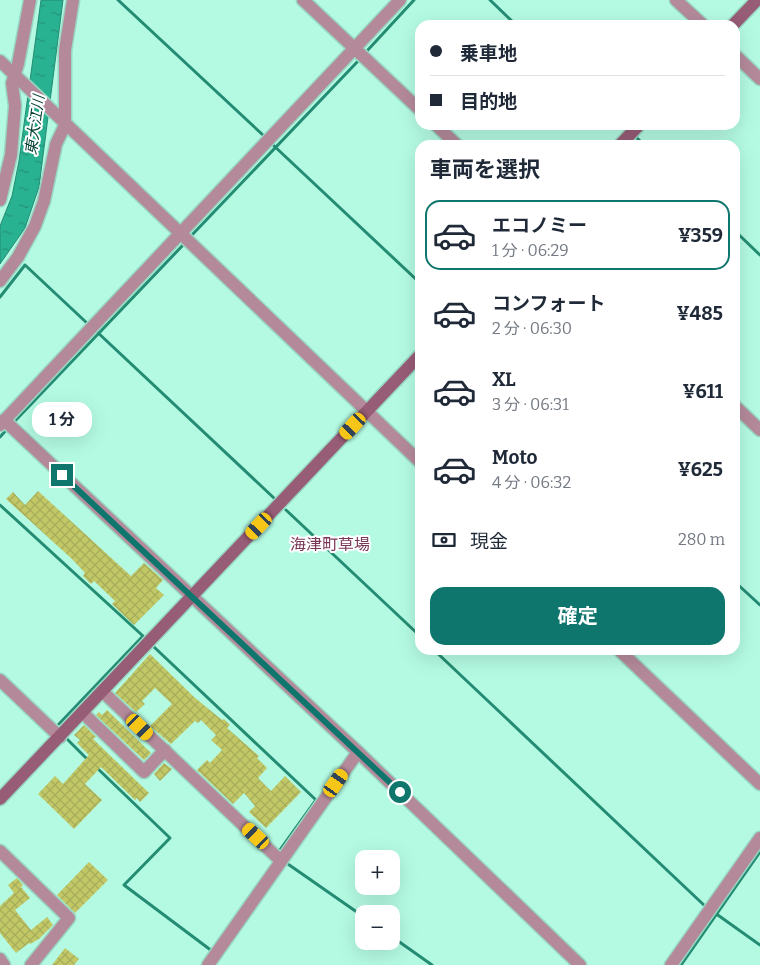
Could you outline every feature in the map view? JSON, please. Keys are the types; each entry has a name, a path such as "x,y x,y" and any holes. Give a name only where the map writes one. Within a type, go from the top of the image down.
{"street":[{"path":"0,200 11,154 15,106 12,84 18,77 30,0"},
{"path":"0,280 18,258 35,226 44,201 62,121 65,50 73,0"},
{"path":"303,0 415,105"},
{"path":"400,0 2,423 358,752 580,965"},
{"path":"676,0 698,20"},
{"path":"739,20 757,0"},
{"path":"740,60 760,79"},
{"path":"0,61 415,457"},
{"path":"441,130 452,140"},
{"path":"625,140 634,130"},
{"path":"0,799 415,360"},
{"path":"740,411 760,430"},
{"path":"623,655 760,784"},
{"path":"0,680 60,737"},
{"path":"103,692 281,861"},
{"path":"83,713 144,772 165,750"},
{"path":"212,964 281,861 358,752"},
{"path":"671,965 760,838"},
{"path":"0,851 69,918 31,965"}],"water":[{"name":"東大江川","path":"41,0 63,0 39,187 25,228 0,264 0,226 12,196 19,161"}],"building":[{"path":"38,491 131,576 144,563 163,580 156,588 164,595 134,625 112,604 115,601 94,581 91,584 83,576 85,573 72,559 6,499 13,492 25,505"},
{"path":"150,654 194,697 222,720 224,719 230,725 227,728 259,756 257,758 267,768 258,778 271,791 285,776 301,792 266,828 249,812 255,806 244,793 233,804 197,770 207,760 210,763 222,750 211,740 216,735 201,720 198,723 195,721 171,744 150,726 172,704 155,688 142,701 145,704 136,712 115,693"},
{"path":"107,710 151,753 144,760 96,715 99,712 102,715"},
{"path":"84,725 96,737 93,739 149,793 140,802 137,798 135,800 101,767 85,784 102,800 74,829 38,794 55,776 63,784 89,755 77,743 80,740 74,735"},
{"path":"164,763 172,769 160,781 154,774"},
{"path":"89,862 108,880 75,913 57,895"},
{"path":"17,878 23,885 21,887 30,898 15,910 31,930 47,917 53,925 39,939 29,943 16,953 0,933 0,906 14,893 8,885"},
{"path":"65,948 79,959 74,965 52,965"}],"waterway":[{"path":"118,0 264,136"},
{"path":"366,52 414,0"},
{"path":"490,0 511,20"},
{"path":"191,236 360,59"},
{"path":"636,137 639,140"},
{"path":"272,144 415,278"},
{"path":"740,236 760,255"},
{"path":"14,422 184,244"},
{"path":"0,297 25,265 88,324"},
{"path":"95,330 275,499"},
{"path":"0,437 8,428"},
{"path":"0,505 143,636 59,724"},
{"path":"286,510 415,631"},
{"path":"740,587 760,605"},
{"path":"154,647 316,800 280,850 282,853"},
{"path":"439,655 706,907"},
{"path":"67,739 88,760"},
{"path":"96,767 170,838 124,885 212,951"},
{"path":"681,965 760,852"},
{"path":"285,862 355,911"},
{"path":"715,913 760,945"},
{"path":"400,942 432,965"}],"district":[{"name":"海津町草場","path":"330,544"}],"route":[{"path":"62,475 400,792"}]}
